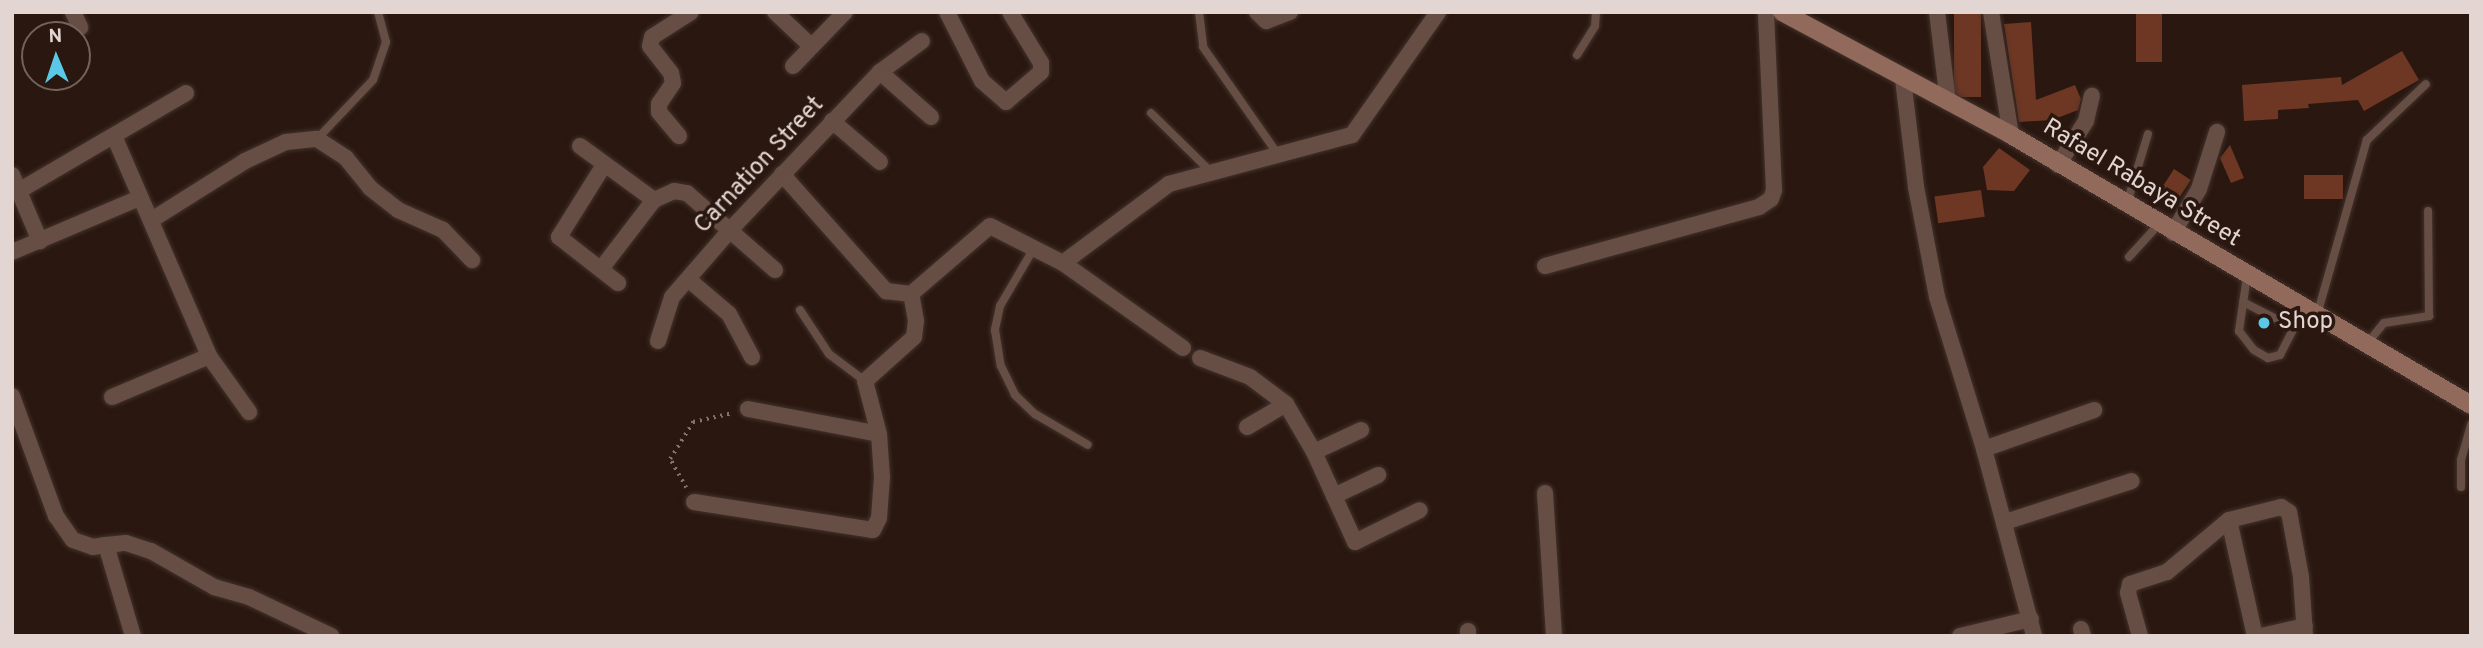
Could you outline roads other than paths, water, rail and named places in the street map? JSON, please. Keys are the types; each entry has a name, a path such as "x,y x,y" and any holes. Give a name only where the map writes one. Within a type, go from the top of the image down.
{"main road":[{"name":"Rafael Rabaya Street","path":"1782,12 2011,135 2126,206 2471,405"}],"street":[{"path":"679,136 659,112 659,104 673,83 671,73 650,46 652,37 691,12"},
{"path":"775,12 811,46"},
{"path":"793,66 845,12"},
{"path":"947,12 982,81 1006,102 1041,72 1041,63 1010,12"},
{"path":"1257,12 1266,21 1290,12"},
{"path":"1063,263 1154,192 1352,135 1438,12"},
{"path":"1545,267 1759,207 1771,200 1774,190 1766,12"},
{"path":"1937,12 1948,102"},
{"path":"1991,12 2011,135"},
{"name":"Carnation Street","path":"658,341 673,297 732,229 880,72 922,41"},
{"path":"880,72 931,117"},
{"path":"1903,79 1916,187 1937,297 2005,522 2034,636"},
{"path":"40,240 17,182 114,136 186,93"},
{"path":"2058,165 2086,121 2092,96"},
{"path":"832,121 880,162"},
{"path":"2166,229 2199,189 2217,132"},
{"path":"114,136 209,356 249,412"},
{"path":"152,219 245,162 286,142 317,139 346,158 370,188 398,210 443,230 472,260"},
{"path":"580,146 654,200"},
{"path":"604,164 559,237 618,284"},
{"path":"782,174 886,291 911,294 983,228 1000,227 1063,263 1183,348"},
{"path":"601,269 654,200 674,191 687,193 732,229 775,270"},
{"path":"12,252 139,198"},
{"path":"688,279 729,314 751,357"},
{"path":"694,502 873,530 879,518 882,477 879,434 865,382 914,337 916,321 911,294"},
{"path":"112,397 209,356"},
{"path":"1200,358 1250,377 1286,404 1314,452 1355,542 1420,510"},
{"path":"12,396 56,516 73,540 93,547 127,543 151,551 214,587 249,597 331,636"},
{"path":"1247,427 1286,404"},
{"path":"748,409 879,434"},
{"path":"1984,449 2094,410"},
{"path":"1314,452 1361,430"},
{"path":"1334,496 1378,475"},
{"path":"2005,522 2132,481"},
{"path":"1545,493 1554,636"},
{"path":"2140,636 2128,593 2130,584 2167,572 2229,520 2276,507 2289,512 2305,631 2261,636"},
{"path":"2229,520 2255,636"},
{"path":"106,545 133,636"},
{"path":"1960,636 2031,619"}],"lane":[{"path":"317,139 373,80 386,42 378,12"},
{"path":"1199,12 1203,47 1279,157"},
{"path":"1577,55 1595,26 1595,12"},
{"path":"2247,276 2239,327 2243,339 2268,358 2280,355 2294,328 2310,312 2367,140 2426,84"},
{"path":"1151,113 1213,173"},
{"path":"2126,206 2148,134"},
{"path":"2366,346 2384,323 2429,316 2428,211"},
{"path":"2129,257 2166,229"},
{"path":"1035,246 1000,306 995,330 1001,366 1015,395 1034,414 1087,445"},
{"path":"2243,302 2294,328"},
{"path":"800,310 829,354 865,382"},
{"path":"2461,488 2461,460 2471,424"}],"place":[{"name":"Shop","path":"2264,323"}]}
